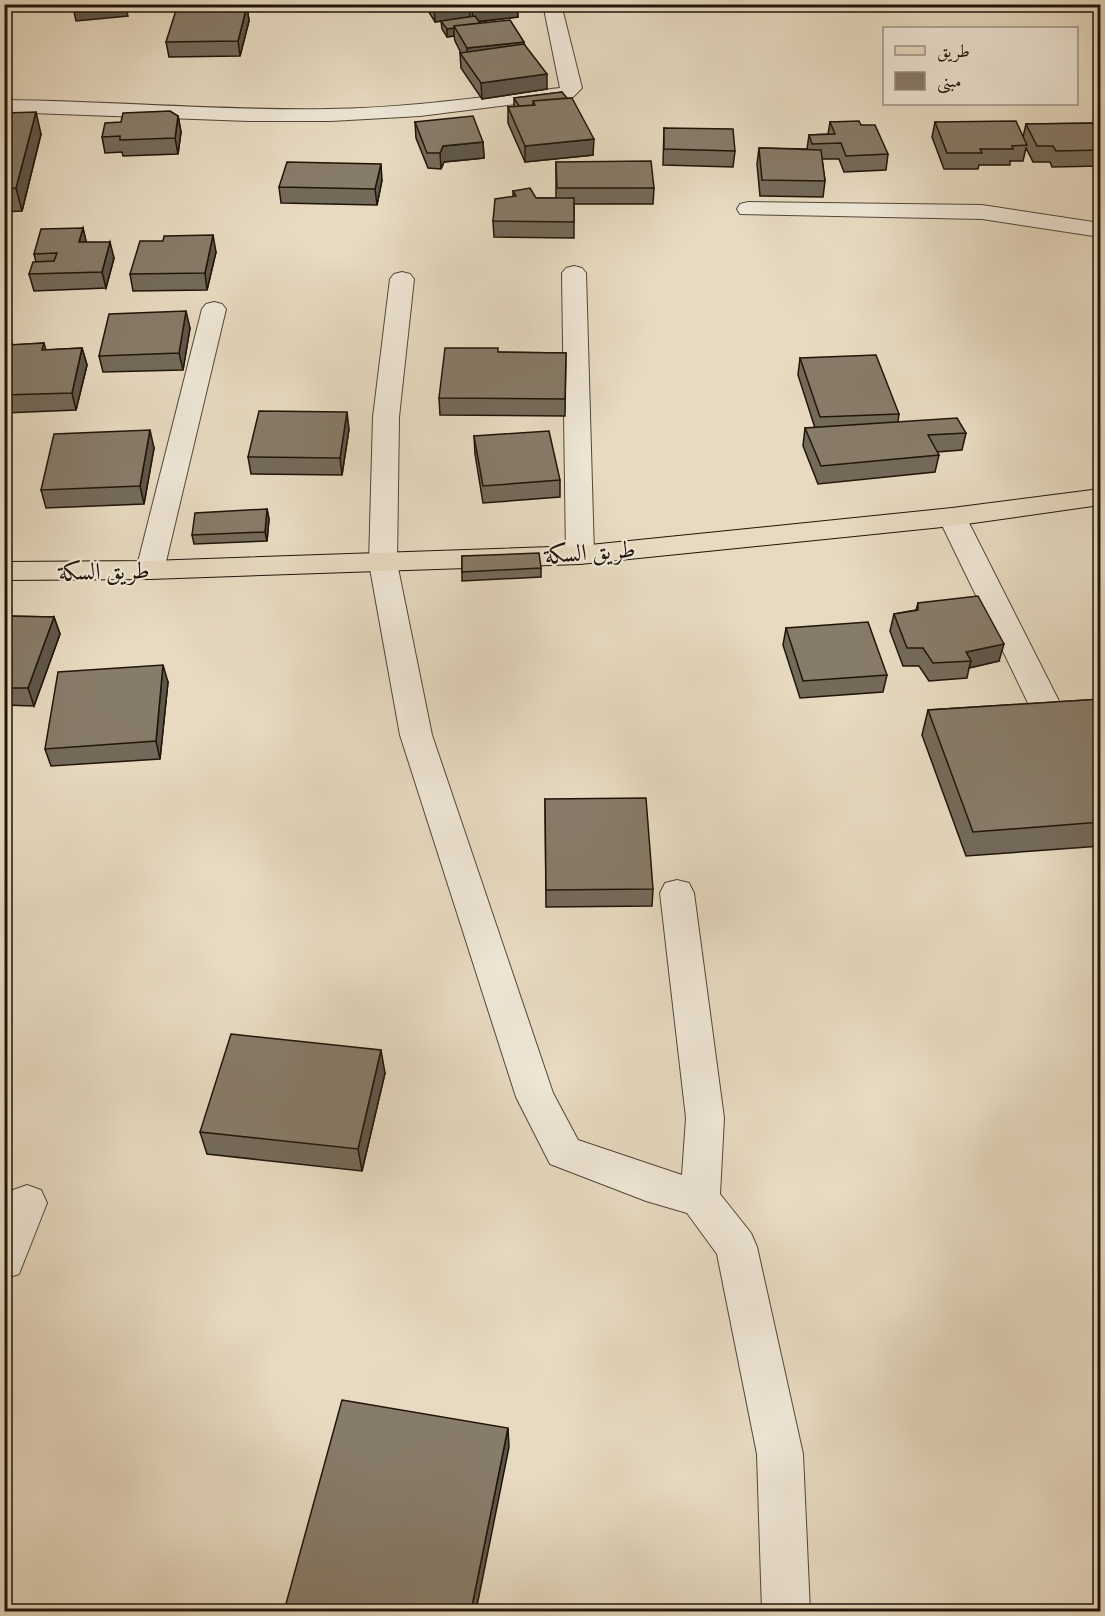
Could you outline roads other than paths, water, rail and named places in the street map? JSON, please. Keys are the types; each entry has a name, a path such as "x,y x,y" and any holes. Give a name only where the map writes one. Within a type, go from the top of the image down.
{"main road":[{"name":"طريق السكة","path":"4,572 150,570 580,555 952,517 1101,497"}],"street":[{"path":"4,106 145,109 235,116 331,116 427,110 566,93 572,88 552,4"},
{"path":"748,209 982,212 1101,230"},
{"path":"574,273 580,555"},
{"path":"402,279 386,417 383,563 416,735 535,1097 564,1152 646,1183 700,1199 736,1246 780,1454 786,1611"},
{"path":"150,570 214,309"},
{"path":"952,517 1045,705"},
{"path":"677,893 705,1118 700,1199"},
{"path":"4,1260 27,1203"}]}
